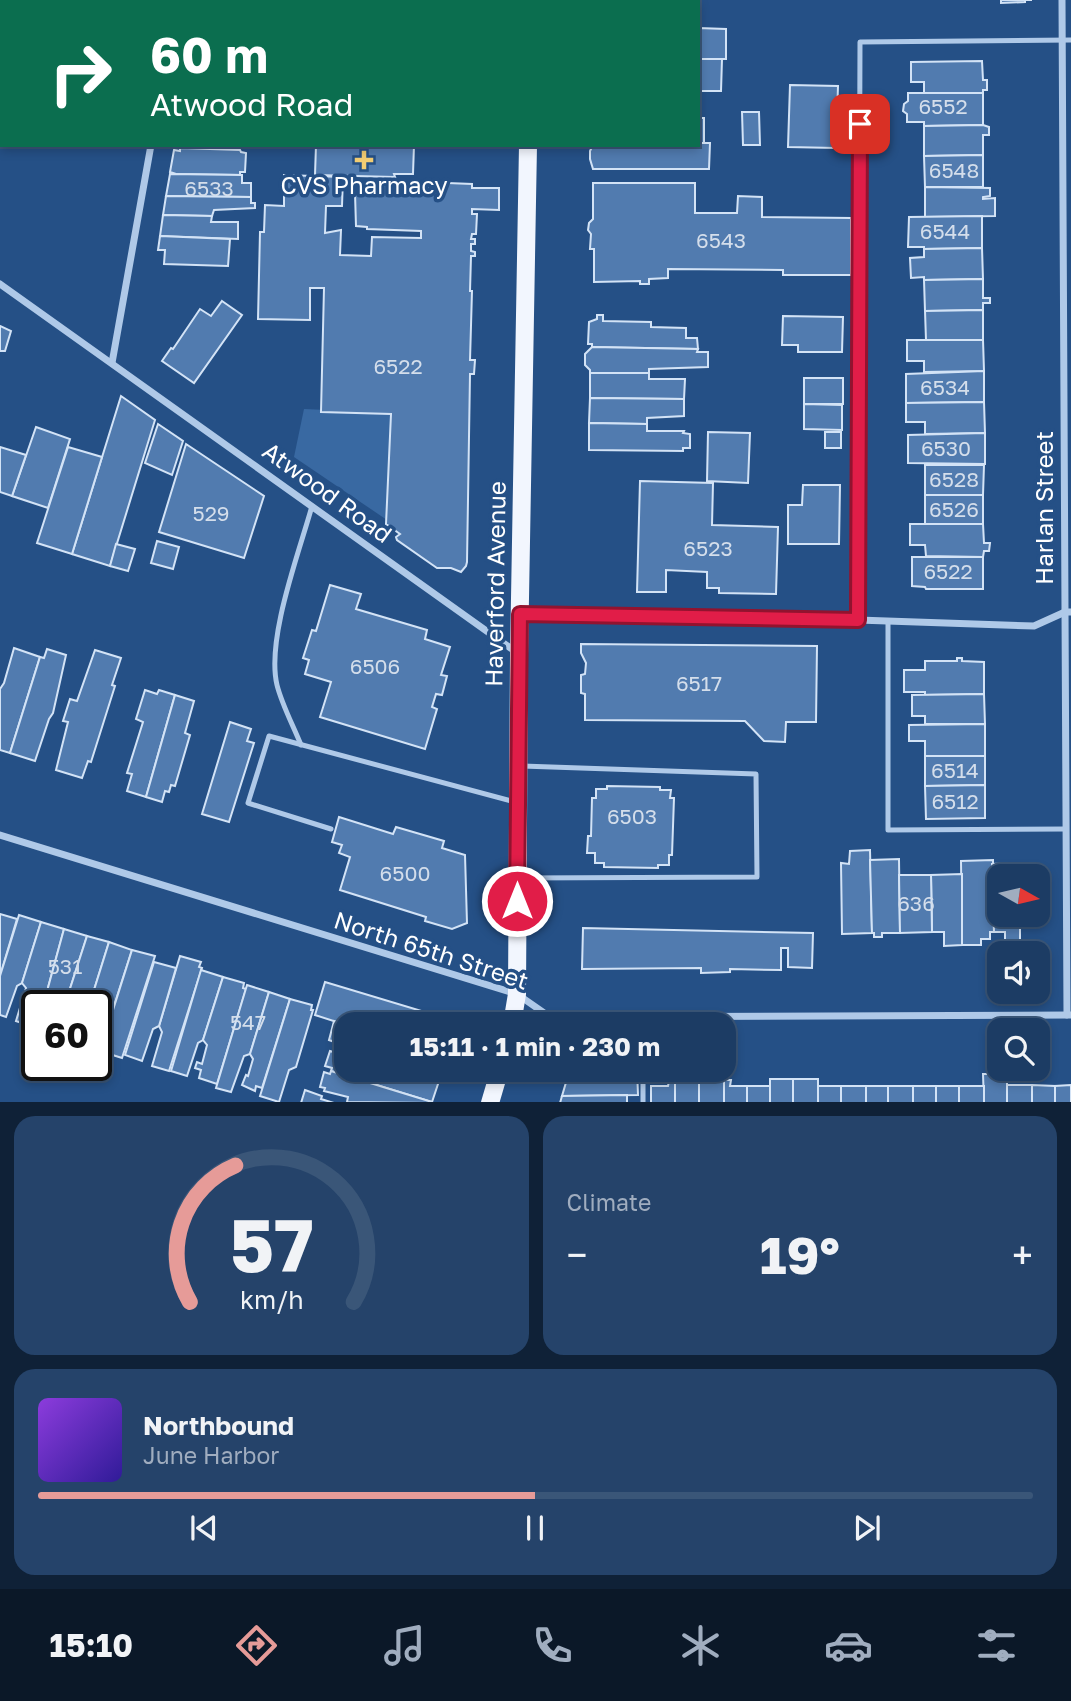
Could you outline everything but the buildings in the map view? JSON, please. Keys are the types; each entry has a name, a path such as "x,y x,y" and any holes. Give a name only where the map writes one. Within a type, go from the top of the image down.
{"main road":[{"name":"Haverford Avenue","path":"514,1012 517,994 519,654 528,147"},
{"path":"489,1102 496,1082"}],"street":[{"name":"Harlan Street","path":"1062,0 1067,40 1066,829 1069,1015"},
{"path":"112,363 151,147"},
{"name":"Atwood Road","path":"0,284 519,654"},
{"path":"520,614 1034,626 1068,612"},
{"name":"North 65th Street","path":"0,835 517,994 543,1012"},
{"name":"North 65th Street","path":"736,1019 1069,1015"}],"lane":[{"path":"858,620 860,42 1067,40"},
{"path":"301,745 277,685 274,658 278,628 312,506"},
{"path":"888,621 888,830 1066,829"},
{"path":"331,829 248,803 269,736 518,803"},
{"path":"517,877 757,877 756,774 519,766"},
{"path":"643,1082 643,1102"}],"shaded area":[{"path":"304,409 391,413 387,520 294,457"}],"place":[{"name":"CVS Pharmacy","path":"364,160"}],"route":[{"path":"517,901 520,614 858,620 860,124"}]}
